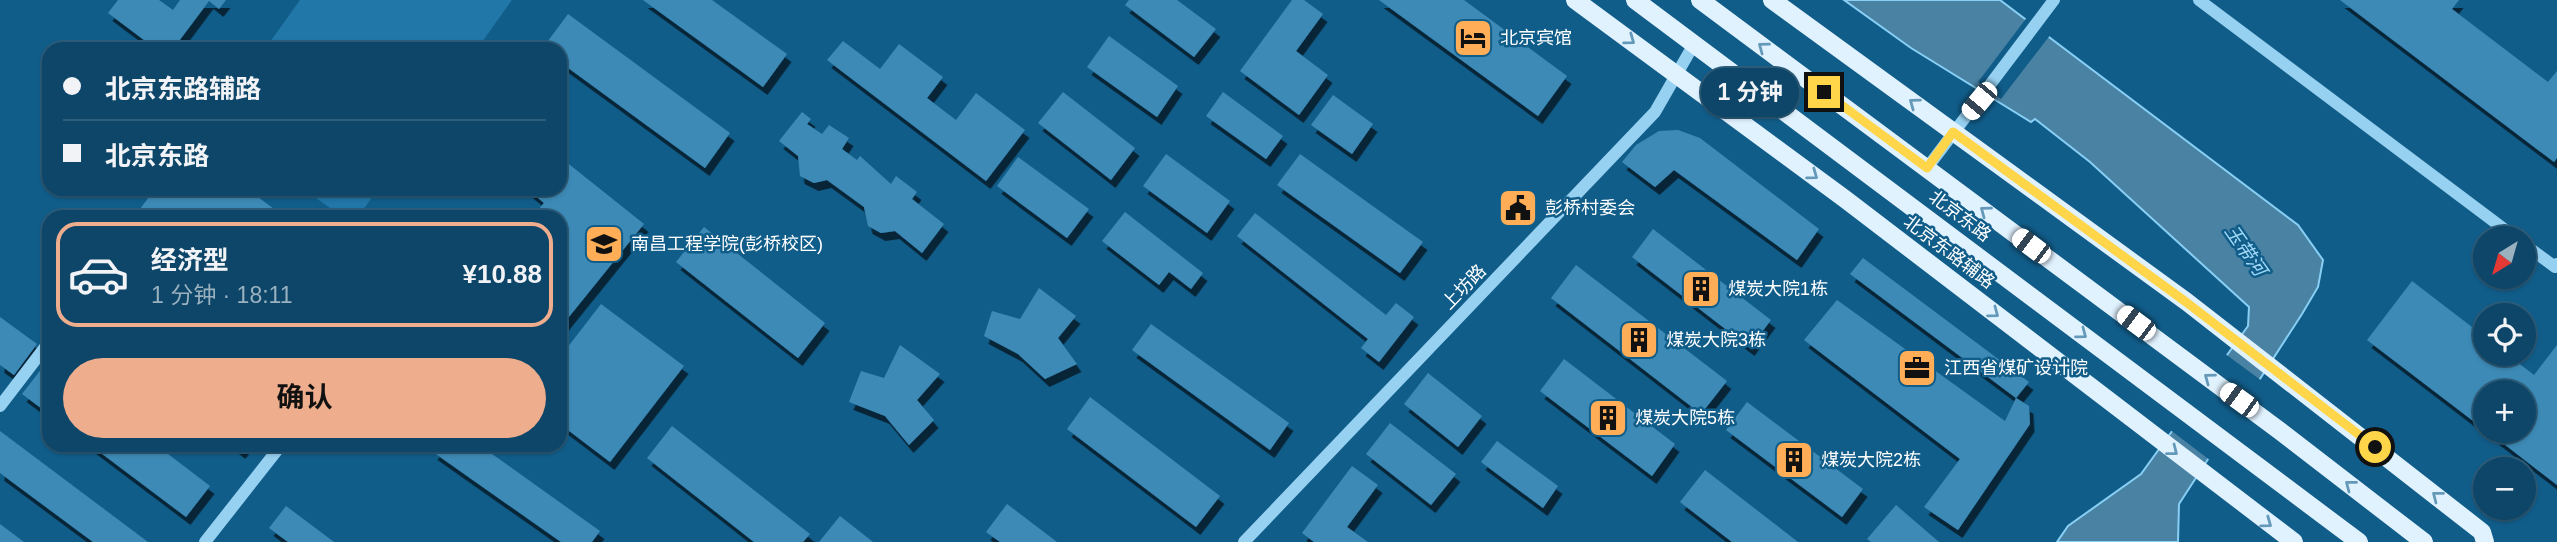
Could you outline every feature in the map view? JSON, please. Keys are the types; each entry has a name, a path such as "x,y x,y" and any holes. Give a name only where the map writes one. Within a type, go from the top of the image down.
{"main road":[{"name":"北京东路辅路","path":"1575,0 1869,217 2294,542"},
{"name":"北京东路","path":"1635,0 2359,542"},
{"name":"北京东路","path":"1700,0 2280,431 2424,542"},
{"path":"1772,0 2186,302 2482,532 2485,542"}],"street":[{"path":"1927,168 2054,0"},
{"path":"2199,0 2500,226"},
{"name":"上坊路","path":"1244,542 1655,112 1694,44"},
{"path":"2536,253 2555,267 2557,264"},
{"path":"0,406 42,351"},
{"path":"205,542 276,452"}],"shaded area":[{"path":"300,0 512,0 482,42 270,42"},
{"path":"313,196 373,196 363,210 333,210"}],"water":[{"name":"玉带河","path":"1844,0 2000,0 2298,225 2323,260 2318,287 2179,504 2178,542 2057,542 2068,526 2141,474 2248,326 2249,307 2090,162 2035,119 2031,122 1911,48"}],"pier":[{"path":"2028,16 2051,34 2001,99 1978,82"},
{"path":"2224,353 2262,381 2211,461 2169,429"}],"building":[{"path":"118,0 159,0 173,10 180,0 226,0 219,9 209,1 178,42 147,42 108,13"},
{"path":"643,0 712,0 787,54 763,87"},
{"path":"1129,0 1177,0 1216,29 1194,57 1125,5"},
{"path":"1292,0 1304,0 1323,14 1296,51 1328,75 1299,115 1240,71"},
{"name":"北京宾馆","path":"1379,0 1464,0 1567,76 1538,116"},
{"path":"2340,0 2459,0 2452,9 2548,82 2557,71 2557,158 2554,162"},
{"path":"568,14 730,133 705,168 567,67 567,42 547,42"},
{"path":"1109,36 1178,86 1157,117 1087,67"},
{"path":"843,41 880,69 899,44 943,77 927,98 956,120 976,93 1025,130 986,181 827,60"},
{"path":"1063,92 1135,148 1111,180 1038,123"},
{"path":"1223,92 1283,136 1266,159 1206,116"},
{"path":"1333,95 1373,124 1352,154 1311,125"},
{"path":"802,112 811,119 807,124 822,134 829,125 849,138 842,149 857,160 860,156 891,184 896,176 917,192 912,199 944,224 922,253 895,231 881,233 868,226 864,207 827,180 814,183 800,176 798,156 779,141"},
{"path":"1678,130 1700,138 1819,229 1797,260 1674,170 1655,187 1622,162 1636,145 1659,131"},
{"path":"1166,154 1230,201 1207,233 1143,186"},
{"path":"1300,154 1423,242 1400,273 1277,185"},
{"path":"1018,157 1089,209 1067,238 997,186"},
{"path":"567,163 644,224 567,319 567,210 538,210 544,203 536,196 567,196"},
{"path":"150,196 256,196 276,210 139,210"},
{"path":"1125,212 1203,273 1191,289 1169,272 1159,285 1102,241"},
{"path":"1255,213 1386,315 1396,303 1414,317 1379,362 1361,348 1368,339 1237,236"},
{"path":"704,227 825,323 798,358 676,262"},
{"name":"煤炭大院1栋","path":"1653,229 1771,320 1750,348 1632,257"},
{"path":"1863,258 2029,382 2016,398 1850,274"},
{"name":"煤炭大院3栋","path":"1576,265 1727,381 1701,414 1551,298"},
{"path":"2412,281 2473,328 2473,366 2522,366 2534,375 2557,345 2557,485 2536,469 2536,457 2521,457 2503,443 2536,443 2536,380 2473,380 2473,421 2367,340"},
{"path":"1039,288 1076,316 1058,338 1077,364 1045,379 1018,354 984,336 992,311 1020,319"},
{"path":"1837,300 2005,421 2016,398 2029,406 2030,424 1958,530 1924,507 1960,459 1804,340"},
{"path":"601,304 684,366 610,462 567,429 567,348"},
{"path":"0,317 37,344 14,375 0,365"},
{"path":"1151,324 1289,423 1270,450 1132,350"},
{"path":"900,345 940,374 917,400 934,420 909,445 885,416 849,402 861,371 884,378"},
{"name":"煤炭大院5栋","path":"1564,359 1675,444 1652,476 1540,391"},
{"path":"42,368 42,409 22,394"},
{"path":"1428,373 1482,416 1458,447 1404,404"},
{"path":"1090,397 1220,496 1196,527 1067,429"},
{"name":"煤炭大院2栋","path":"1747,402 1863,489 1842,517 1726,430"},
{"path":"1390,423 1456,474 1431,505 1366,454"},
{"path":"672,426 810,534 803,542 754,542 647,458"},
{"path":"0,431 148,542 93,542 0,473"},
{"path":"1497,441 1558,486 1543,508 1481,462"},
{"path":"100,452 165,452 210,486 186,517"},
{"path":"433,452 489,452 600,531 592,542 561,542"},
{"path":"1352,466 1378,485 1347,527 1368,542 1314,542 1302,533"},
{"path":"1705,470 1798,542 1732,542 1680,502"},
{"path":"1007,504 1057,542 1000,542 986,532"},
{"path":"1896,505 1939,542 1871,542 1867,539"},
{"path":"286,506 334,542 288,542 269,528"},
{"path":"840,516 873,542 819,542"},
{"path":"0,524 24,542 0,542"}],"place":[{"name":"北京宾馆","path":"1473,38"},
{"name":"彭桥村委会","path":"1518,208"},
{"name":"南昌工程学院(彭桥校区)","path":"604,244"},
{"name":"煤炭大院1栋","path":"1701,289"},
{"name":"煤炭大院3栋","path":"1639,340"},
{"name":"江西省煤矿设计院","path":"1917,368"},
{"name":"煤炭大院5栋","path":"1608,418"},
{"name":"煤炭大院2栋","path":"1794,460"}],"route":[{"path":"1824,92 1927,168 1953,132 2186,302 2375,447"}]}
